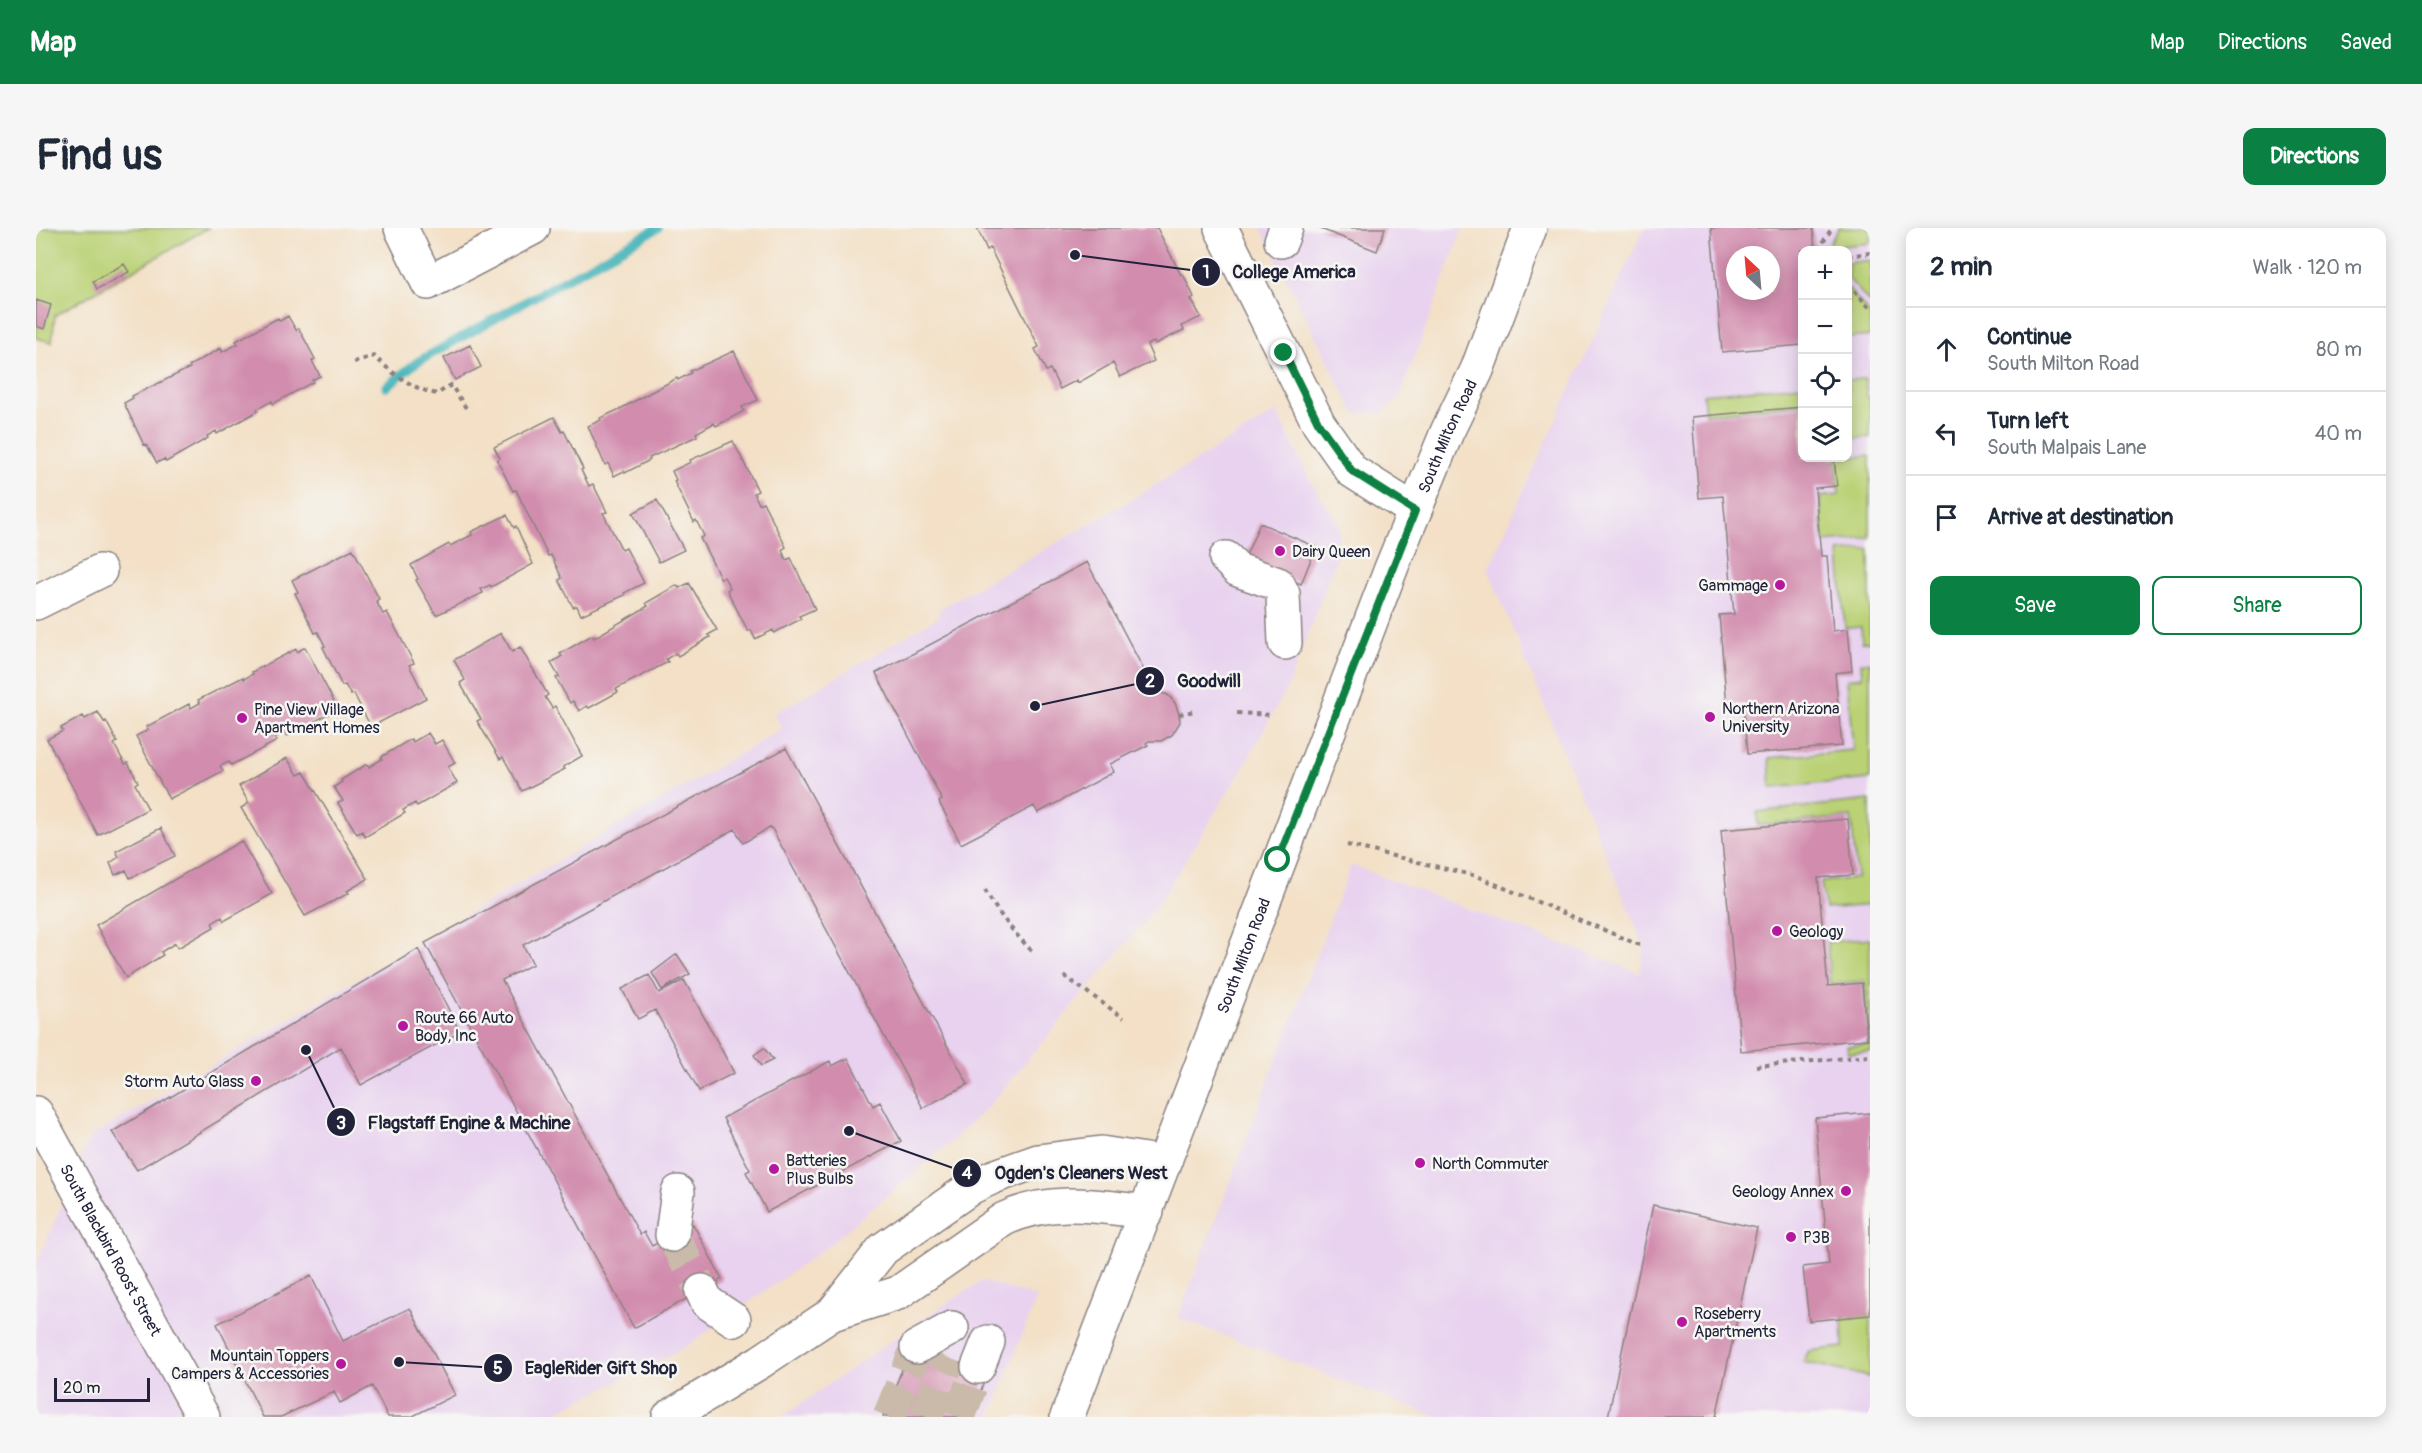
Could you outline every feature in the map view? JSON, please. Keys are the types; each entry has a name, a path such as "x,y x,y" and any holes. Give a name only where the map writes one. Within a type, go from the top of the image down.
{"main road":[{"path":"401,228 428,283 533,228"},
{"path":"1221,228 1319,424 1333,445 1352,471 1415,511"},
{"name":"South Milton Road","path":"1068,1417 1278,860 1447,432 1477,370 1530,228"},
{"path":"1226,558 1238,570 1278,584 1283,594 1285,643"},
{"path":"36,603 100,571"},
{"name":"South Blackbird Roost Street","path":"36,1113 203,1417"},
{"path":"832,1314 883,1249 955,1198 993,1177 1038,1161 1101,1152 1165,1163"},
{"path":"672,1235 678,1192"},
{"path":"669,1417 760,1362 832,1314 898,1293 1004,1219 1022,1210 1076,1203 1147,1212"},
{"path":"702,1291 707,1302 734,1320"},
{"path":"916,1347 967,1346"}],"path":[{"path":"1825,228 1827,236"},
{"path":"1821,246 1832,228"},
{"path":"1852,255 1870,253"},
{"path":"1852,288 1870,308"},
{"path":"354,362 374,356 412,386 437,394 451,385 466,408"},
{"path":"1179,714 1195,711"},
{"path":"1237,712 1273,715"},
{"path":"1347,845 1476,876 1644,947"},
{"path":"985,890 1020,939 1033,952"},
{"path":"1064,976 1124,1018"},
{"path":"1756,1066 1870,1056"}],"shaded area":[{"path":"1261,228 1463,228 1399,399 1382,413 1354,413"},
{"name":"Northern Arizona University","path":"1644,228 1870,228 1870,1417 1436,1417 1178,1318 1351,865 1640,973 1644,947 1488,569"},
{"path":"1277,411 1310,480 1340,526 1336,559 1288,686 1243,768 1155,909 987,1108 950,1143 824,1249 684,1348 547,1417 36,1417 36,1265 90,1137 782,729 774,714 940,616 938,610 1106,515"},
{"path":"982,1281 1037,1297 990,1417 782,1417 936,1310"}],"green space":[{"path":"36,228 208,228 55,315 52,342 36,338"},
{"path":"1839,228 1870,228 1870,243 1831,246 1830,242"},
{"path":"1870,260 1870,303 1852,283 1852,262"},
{"path":"1852,293 1870,314 1870,336 1852,338"},
{"path":"1865,379 1867,398 1870,399 1870,437 1852,439 1852,380"},
{"path":"1798,385 1798,404 1705,414 1703,394"},
{"path":"1870,455 1870,538 1824,542 1820,497 1839,495 1836,462 1852,462 1852,457"},
{"path":"1870,549 1870,642 1862,642 1861,627 1845,628 1839,552"},
{"path":"1870,662 1870,779 1771,788 1769,758 1853,750 1847,679 1862,677 1861,663"},
{"path":"1870,800 1870,905 1825,909 1821,882 1857,878 1851,817 1758,825 1757,812"},
{"path":"1870,938 1870,1051 1848,1053 1847,1046 1869,1044 1864,981 1830,984 1827,942"},
{"path":"1870,1315 1870,1377 1803,1362 1809,1351 1843,1347 1842,1318"}],"building":[{"path":"977,228 1157,228 1181,275 1183,274 1194,297 1191,299 1201,317 1182,326 1184,330 1155,344 1154,342 1147,345 1154,361 1120,377 1113,363 1078,383 1077,380 1060,389 1050,369 1046,371 1035,349 1039,347 990,248 987,250"},
{"path":"1318,228 1385,228 1377,251"},
{"path":"1711,228 1813,228 1815,246 1798,246 1798,345 1722,352"},
{"path":"124,264 129,272 97,289 93,281"},
{"path":"36,300 51,305 44,329 36,326"},
{"path":"288,316 296,330 299,329 315,359 312,361 320,376 273,404 272,401 257,409 258,411 217,434 216,431 207,436 208,438 166,462 164,459 157,463 146,444 144,445 124,403 133,398 132,396 190,368 189,366 221,348 222,352 238,344 236,341 278,318 280,321"},
{"path":"470,345 481,367 455,380 444,358"},
{"path":"734,351 758,400 742,407 744,411 716,426 714,423 696,433 697,436 649,458 650,460 625,473 624,471 614,476 608,463 605,465 588,426 677,378 678,380 691,373 690,371"},
{"name":"Gammage","path":"1798,407 1798,462 1834,462 1837,486 1815,488 1821,556 1827,556 1833,631 1848,629 1852,671 1835,673 1842,746 1747,754 1743,704 1727,706 1719,615 1734,614 1723,496 1699,498 1692,417"},
{"path":"554,417 562,432 564,431 589,486 593,484 607,512 603,513 622,550 626,548 644,583 624,593 625,595 581,615 577,606 573,607 559,580 562,578 551,555 548,556 516,490 513,491 497,460 500,458 494,447"},
{"path":"733,441 758,491 754,493 759,504 763,502 786,547 782,550 786,560 791,558 815,609 799,616 801,619 774,633 773,630 755,639 751,630 748,631 727,590 730,588 724,577 721,579 700,538 704,536 696,520 694,522 674,481 676,480 672,471 691,462 690,460"},
{"path":"657,500 684,550 659,562 633,513"},
{"path":"507,515 514,528 516,526 533,564 491,587 490,585 481,589 483,593 436,615 416,580 418,579 411,565"},
{"path":"1260,523 1316,547 1301,584 1244,560"},
{"name":"Pine View Village Apartment Homes","path":"353,549 379,599 376,601 383,614 387,612 414,663 409,665 426,698 371,727 354,694 351,695 345,685 342,686 318,632 315,633 295,593 298,592 292,580"},
{"path":"1087,562 1155,691 1168,695 1175,703 1180,722 1172,735 1161,741 1149,741 1146,743 1148,745 1110,764 1114,772 1038,813 1034,806 961,844 939,802 942,800 876,673"},
{"path":"689,583 717,630 708,635 710,637 678,656 676,653 666,659 668,662 616,689 618,692 589,708 587,706 579,711 573,701 570,703 556,678 559,677 551,663 562,656 560,654 592,635 594,638 648,606 646,603 677,585 679,588"},
{"path":"501,633 512,652 520,647 548,695 545,697 552,708 555,706 582,756 563,767 565,769 522,791 503,757 500,759 477,721 481,719 460,683 465,680 454,660"},
{"name":"Pine View Village Apartment Homes","path":"305,647 338,709 287,736 285,732 274,737 277,741 231,765 229,762 220,766 223,771 169,799 136,736 148,730 146,727 189,704 191,708 200,703 198,700 243,677 244,679 253,674 252,672 296,649 297,652"},
{"path":"98,712 104,722 106,721 117,742 114,744 138,782 135,784 148,809 98,835 47,739 63,731 61,728 83,716 85,719"},
{"name":"Pine View Village Apartment Homes","path":"428,733 435,744 442,740 455,763 448,767 457,783 417,806 415,803 403,810 405,813 365,837 362,831 357,834 338,803 343,801 334,787 367,764 369,767 411,739 413,742"},
{"path":"786,748 968,1084 923,1108 771,827 743,843 735,829 523,945 533,964 502,980 640,1235 644,1232 652,1246 693,1224 722,1279 634,1328 425,943"},
{"name":"Pine View Village Apartment Homes","path":"287,758 298,775 304,772 368,879 347,891 349,893 305,916 241,808 249,803 239,786"},
{"name":"Geology","path":"1848,819 1853,875 1818,878 1828,986 1862,983 1867,1039 1741,1051 1721,830"},
{"path":"161,828 175,856 130,878 126,870 115,875 110,863 119,857 116,851"},
{"path":"241,841 272,894 224,921 222,917 212,923 214,927 178,948 175,943 161,952 163,955 126,978 96,925"},
{"path":"418,949 460,1032 361,1085 341,1047 137,1170 112,1132"},
{"path":"677,954 690,974 662,990 652,973"},
{"path":"649,975 659,993 684,980 734,1073 699,1091 655,1010 638,1019 622,989"},
{"path":"764,1048 773,1060 761,1066 754,1055"},
{"path":"848,1058 873,1106 880,1102 901,1141 767,1212 746,1172 750,1170 723,1118 830,1061 832,1066"},
{"name":"Geology Annex","path":"1870,1113 1870,1315 1809,1321 1803,1267 1829,1264 1815,1118"},
{"name":"Roseberry Apartments","path":"1653,1205 1757,1228 1716,1417 1608,1417"},
{"path":"311,1276 343,1341 410,1308 455,1395 411,1417 388,1417 372,1386 340,1403 334,1392 281,1417 263,1417 217,1324"},
{"path":"911,1347 987,1374 971,1417 883,1417"}],"waterway":[{"path":"386,387 417,362 658,228"}],"tunnel":[{"path":"672,1235 702,1291"},
{"path":"889,1417 917,1347"},
{"path":"926,1417 949,1358"},
{"path":"959,1417 978,1367"}],"place":[{"name":"College America","path":"1075,255"},
{"name":"Dairy Queen","path":"1280,551"},
{"name":"Gammage","path":"1780,585"},
{"name":"Goodwill","path":"1035,706"},
{"name":"Northern Arizona University","path":"1710,717"},
{"name":"Pine View Village Apartment Homes","path":"242,718"},
{"name":"Geology","path":"1777,931"},
{"name":"Route 66 Auto Body, Inc","path":"403,1026"},
{"name":"Flagstaff Engine & Machine","path":"306,1050"},
{"name":"Storm Auto Glass","path":"256,1081"},
{"name":"Ogden's Cleaners West","path":"849,1131"},
{"name":"North Commuter","path":"1420,1163"},
{"name":"Batteries Plus Bulbs","path":"774,1169"},
{"name":"Geology Annex","path":"1846,1191"},
{"name":"P3B","path":"1791,1237"},
{"name":"Roseberry Apartments","path":"1682,1322"},
{"name":"EagleRider Gift Shop","path":"399,1362"},
{"name":"Mountain Toppers Campers & Accessories","path":"341,1364"}],"route":[{"path":"1278,860 1415,511 1352,471 1319,424 1284,353"}]}
